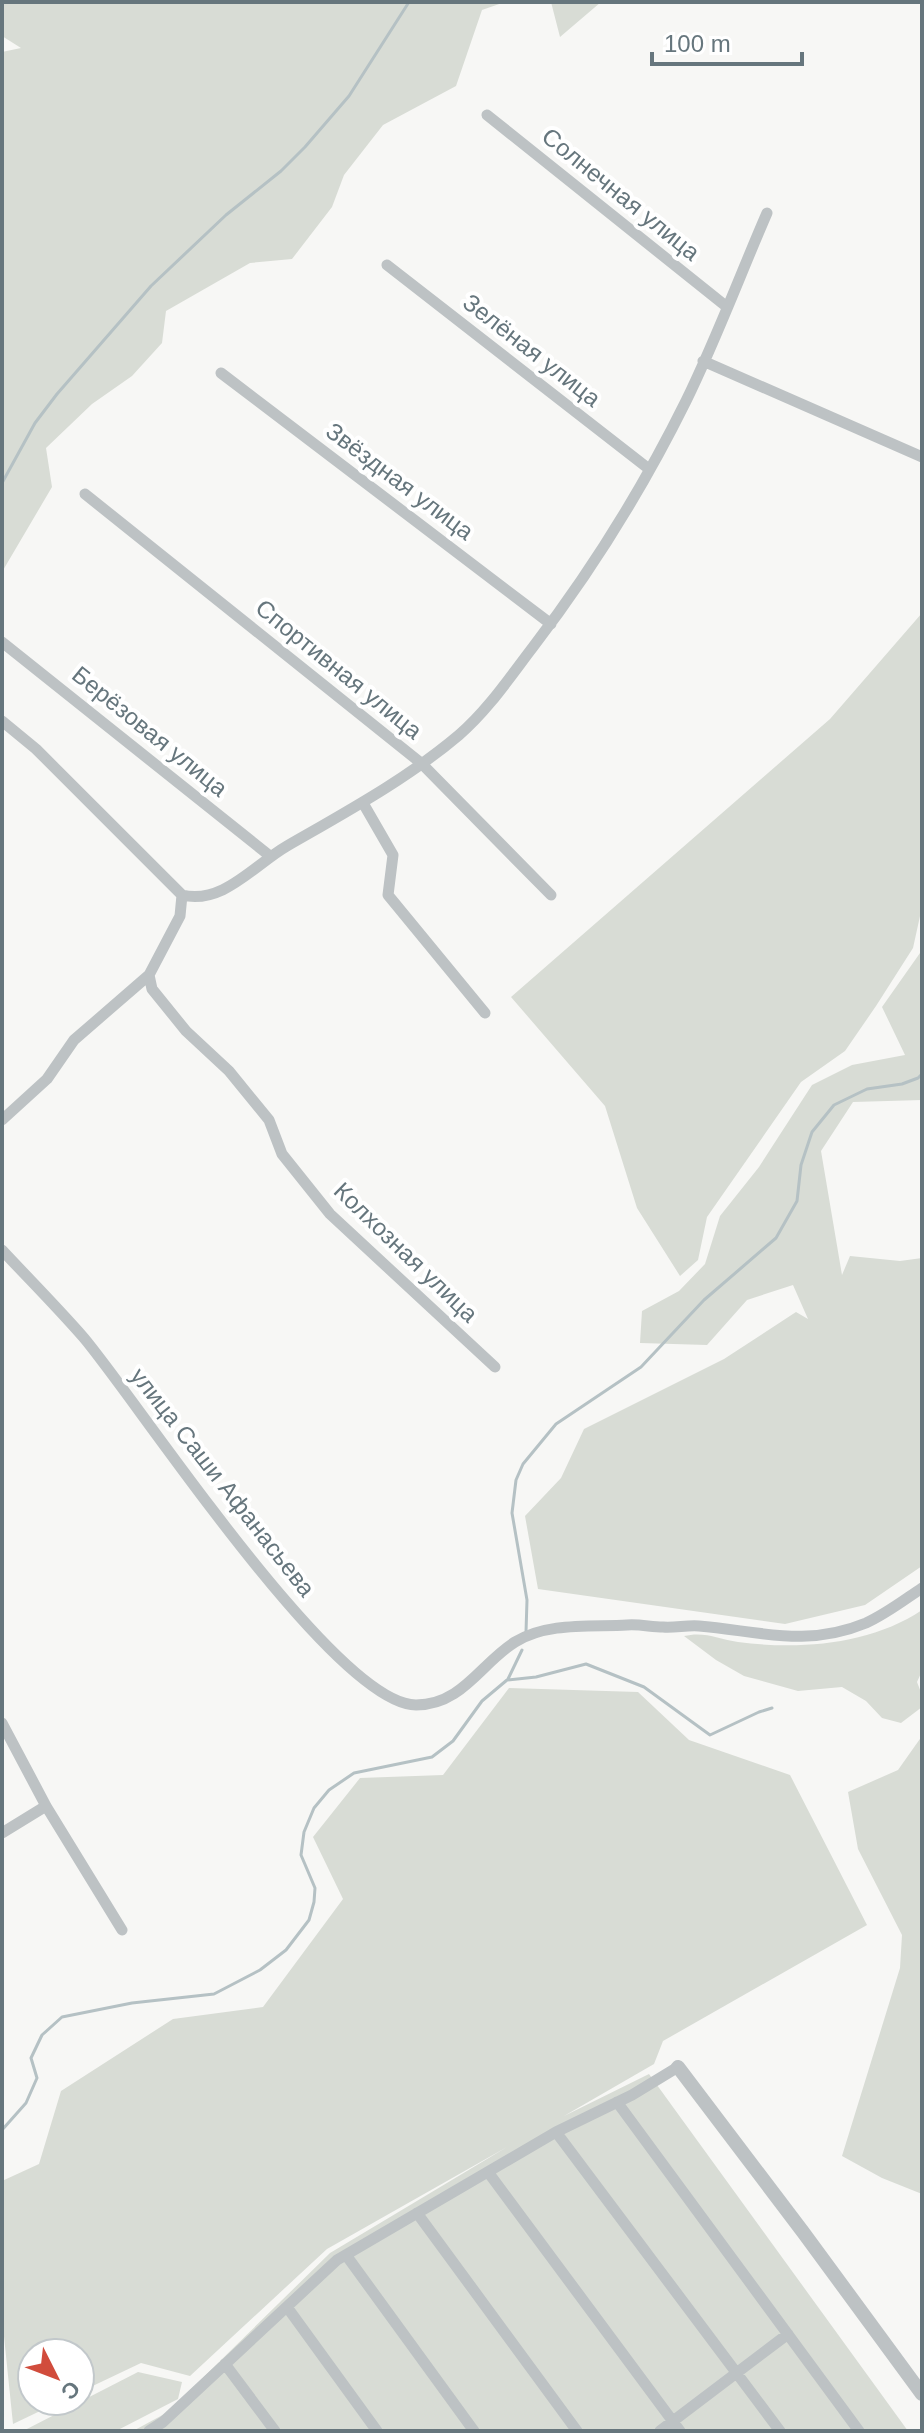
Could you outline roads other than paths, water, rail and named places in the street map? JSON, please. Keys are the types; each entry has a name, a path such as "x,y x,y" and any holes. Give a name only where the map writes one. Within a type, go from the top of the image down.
{"street":[{"name":"Солнечная улица","path":"487,115 727,307"},
{"path":"2,721 36,749 182,895 206,897 219,893 270,856 363,803 461,733 495,697 551,624 624,516 686,400 767,213"},
{"name":"Зелёная улица","path":"387,265 649,469"},
{"path":"703,361 922,457"},
{"name":"Звёздная улица","path":"221,373 551,624"},
{"name":"Спортивная улица","path":"85,494 421,763 551,895"},
{"name":"Берёзовая улица","path":"2,642 270,856"},
{"path":"363,803 393,855 388,895 485,1013"},
{"path":"2,1120 47,1079 74,1040 149,975 180,916 182,895"},
{"name":"Колхозная улица","path":"149,975 152,989 186,1031 229,1071 269,1120 282,1154 330,1214 495,1367"},
{"name":"улица Саши Афанасьева","path":"2,1250 85,1340 282,1598 356,1674 393,1699 413,1705 435,1703 455,1694 516,1641 545,1629 643,1624 662,1628 697,1626 754,1635 806,1637 863,1624 883,1615 922,1588"},
{"path":"2,1723 46,1806 122,1930"},
{"path":"2,1833 46,1806"},
{"path":"149,2431 166,2426 225,2364 346,2255 556,2132 678,2067 922,2394"},
{"path":"617,2102 859,2431"},
{"path":"556,2132 780,2431"},
{"path":"488,2172 677,2426"},
{"path":"417,2213 577,2431"},
{"path":"346,2255 474,2431"},
{"path":"287,2307 377,2431"},
{"path":"660,2431 677,2426 737,2373 788,2334"},
{"path":"225,2364 275,2431"}],"waterway":[{"path":"2,483 35,423 57,394 151,286 226,215 281,171 305,147 349,96 409,2"},
{"path":"526,1632 527,1600 512,1513 516,1480 523,1464 556,1424 641,1367 704,1300 776,1238 797,1201 801,1165 812,1132 834,1105 867,1089 902,1084 922,1074"},
{"path":"508,1679 522,1650"},
{"path":"2,2130 26,2103 37,2078 31,2058 42,2035 62,2017 132,2003 214,1994 260,1970 286,1950 309,1920 314,1902 315,1888 301,1855 304,1832 314,1808 329,1790 354,1773 432,1757 453,1741 482,1701 507,1680 536,1677 586,1664 644,1687 710,1735 772,1708"}]}
